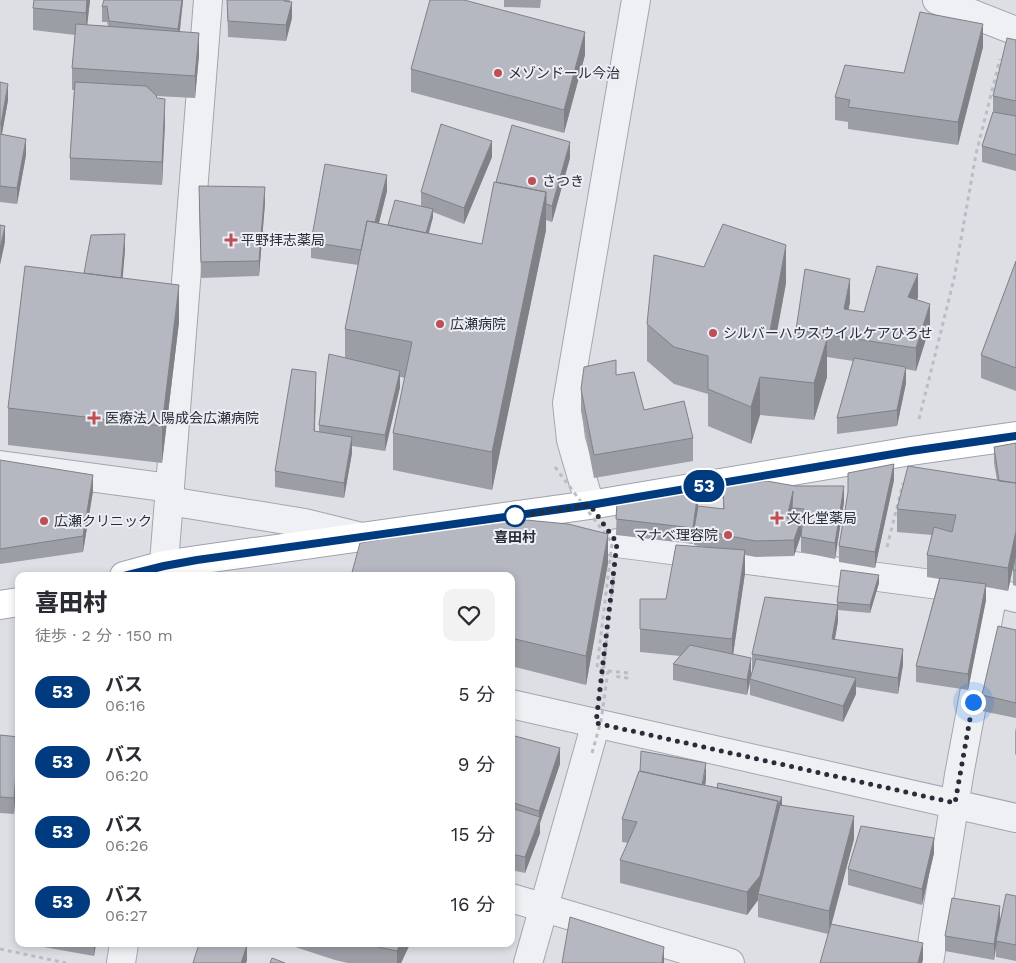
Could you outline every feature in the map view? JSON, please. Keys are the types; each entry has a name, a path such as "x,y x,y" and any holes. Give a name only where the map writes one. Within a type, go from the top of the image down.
{"main road":[{"path":"164,571 364,538 590,505 911,451 1016,436"},
{"path":"0,605 15,603"}],"street":[{"path":"164,571 208,0"},
{"path":"590,505 571,440 567,403 636,0"},
{"path":"937,0 1012,29"},
{"path":"0,465 170,494 305,523 364,538"},
{"path":"617,543 1005,595 955,803 929,963"},
{"path":"515,705 1016,818"},
{"path":"528,963 596,723"},
{"path":"515,899 730,963"},
{"path":"121,963 124,947"}],"path":[{"path":"880,578 954,280 976,154 1012,29"},
{"path":"555,467 612,543 597,668 628,673 627,678 613,676"},
{"path":"590,505 617,543 596,723"},
{"path":"592,753 601,721 608,671"},
{"path":"0,948 66,963"}],"building":[{"path":"34,0 87,0 86,13 33,8"},
{"path":"104,0 182,0 178,29 109,21 107,6 102,7"},
{"path":"227,0 284,0 292,2 286,25 228,21"},
{"name":"メゾンドール今治","path":"430,0 464,0 585,32 564,110 411,69"},
{"path":"920,12 983,24 958,122 848,107 850,100 835,97 845,65 904,73"},
{"path":"76,24 199,33 195,76 72,68"},
{"path":"1007,38 1016,40 1016,101 993,96"},
{"path":"0,82 8,84 1,124 0,124"},
{"path":"75,82 146,86 157,98 165,99 162,162 70,158"},
{"path":"993,112 1016,116 1016,155 982,146"},
{"path":"441,124 492,141 464,208 421,192"},
{"path":"512,125 570,142 552,206 546,204 546,192 496,182"},
{"path":"0,134 26,139 17,188 0,186"},
{"path":"325,164 387,175 375,222 367,221 361,250 311,242"},
{"name":"広瀬病院","path":"494,182 546,192 492,452 393,433 412,342 345,329 367,221 482,244"},
{"name":"平野拝志薬局","path":"199,186 265,187 259,261 201,262"},
{"path":"395,200 433,209 426,233 388,225"},
{"name":"シルバーハウスウイルケアひろせ","path":"723,224 786,245 770,331 827,339 814,383 760,377 751,407 708,389 708,356 674,347 647,324 654,255 704,267"},
{"path":"0,225 5,226 0,249"},
{"path":"125,234 121,278 84,273 91,235"},
{"path":"1016,261 1016,368 981,355"},
{"name":"医療法人陽成会広瀬病院","path":"25,266 179,285 162,426 8,408"},
{"path":"877,266 918,274 908,297 930,304 916,348 796,330 805,269 850,279 844,309 864,312"},
{"path":"329,354 400,371 385,435 319,425"},
{"path":"854,358 906,367 897,410 837,418"},
{"path":"616,360 616,375 634,372 644,410 684,401 693,438 594,455 581,389 584,367"},
{"path":"292,369 316,372 314,431 352,437 344,483 275,471"},
{"path":"1016,443 1016,483 999,481 994,447"},
{"name":"広瀬クリニック","path":"0,460 93,475 83,536 0,549"},
{"path":"894,464 875,552 839,546 848,492 848,473"},
{"path":"908,466 1016,483 1016,531 1008,568 927,555 934,527 952,532 956,515 897,509"},
{"path":"767,481 795,486 844,486 835,543 801,537 804,509 792,508 793,491 787,518 801,520 794,540 756,541 694,529 698,506 724,509 723,486"},
{"path":"698,491 693,528 616,519 617,502"},
{"path":"505,518 568,524 608,534 586,656 515,639 515,572 352,572 360,543"},
{"path":"676,545 745,550 732,639 640,629 640,599 666,599"},
{"path":"1016,553 1016,570 1013,570"},
{"path":"841,570 879,575 870,605 837,602"},
{"path":"940,578 986,584 968,674 916,666"},
{"path":"765,597 838,605 832,639 903,649 898,678 752,654"},
{"path":"998,626 1016,630 1016,703 982,695"},
{"path":"690,645 751,658 747,680 673,664"},
{"path":"756,659 856,678 843,706 750,679"},
{"path":"0,735 15,737 14,798 0,797"},
{"path":"515,736 560,748 539,811 515,803"},
{"path":"641,751 706,763 702,785 640,771"},
{"path":"639,771 778,801 760,876 747,892 620,860 637,822 622,819"},
{"path":"718,783 782,797 778,806 778,801 717,788"},
{"path":"780,805 854,816 829,911 758,894"},
{"path":"515,809 540,817 525,857 515,855"},
{"path":"861,826 934,838 922,889 848,869"},
{"path":"1006,894 1016,896 1016,945 996,941"},
{"path":"952,898 1000,906 994,944 945,936"},
{"path":"570,917 664,947 662,963 562,963"},
{"path":"831,924 923,943 918,963 820,963"},
{"path":"198,947 246,947 241,963 193,963"},
{"path":"378,947 399,947 397,951"},
{"path":"272,958 285,963 270,963"}],"bus line":[{"name":"53","path":"140,572 197,560 590,505 911,451 1016,436"}],"place":[{"name":"メゾンドール今治","path":"498,73"},
{"name":"さつき","path":"532,181"},
{"name":"平野拝志薬局","path":"231,240"},
{"name":"広瀬病院","path":"440,324"},
{"name":"シルバーハウスウイルケアひろせ","path":"713,333"},
{"name":"医療法人陽成会広瀬病院","path":"94,418"},
{"name":"喜田村","path":"515,516"},
{"name":"文化堂薬局","path":"777,518"},
{"name":"広瀬クリニック","path":"44,521"},
{"name":"マナベ理容院","path":"728,535"}],"route":[{"path":"515,516 590,505 617,543 596,723 736,756 955,803 973,702"}]}
